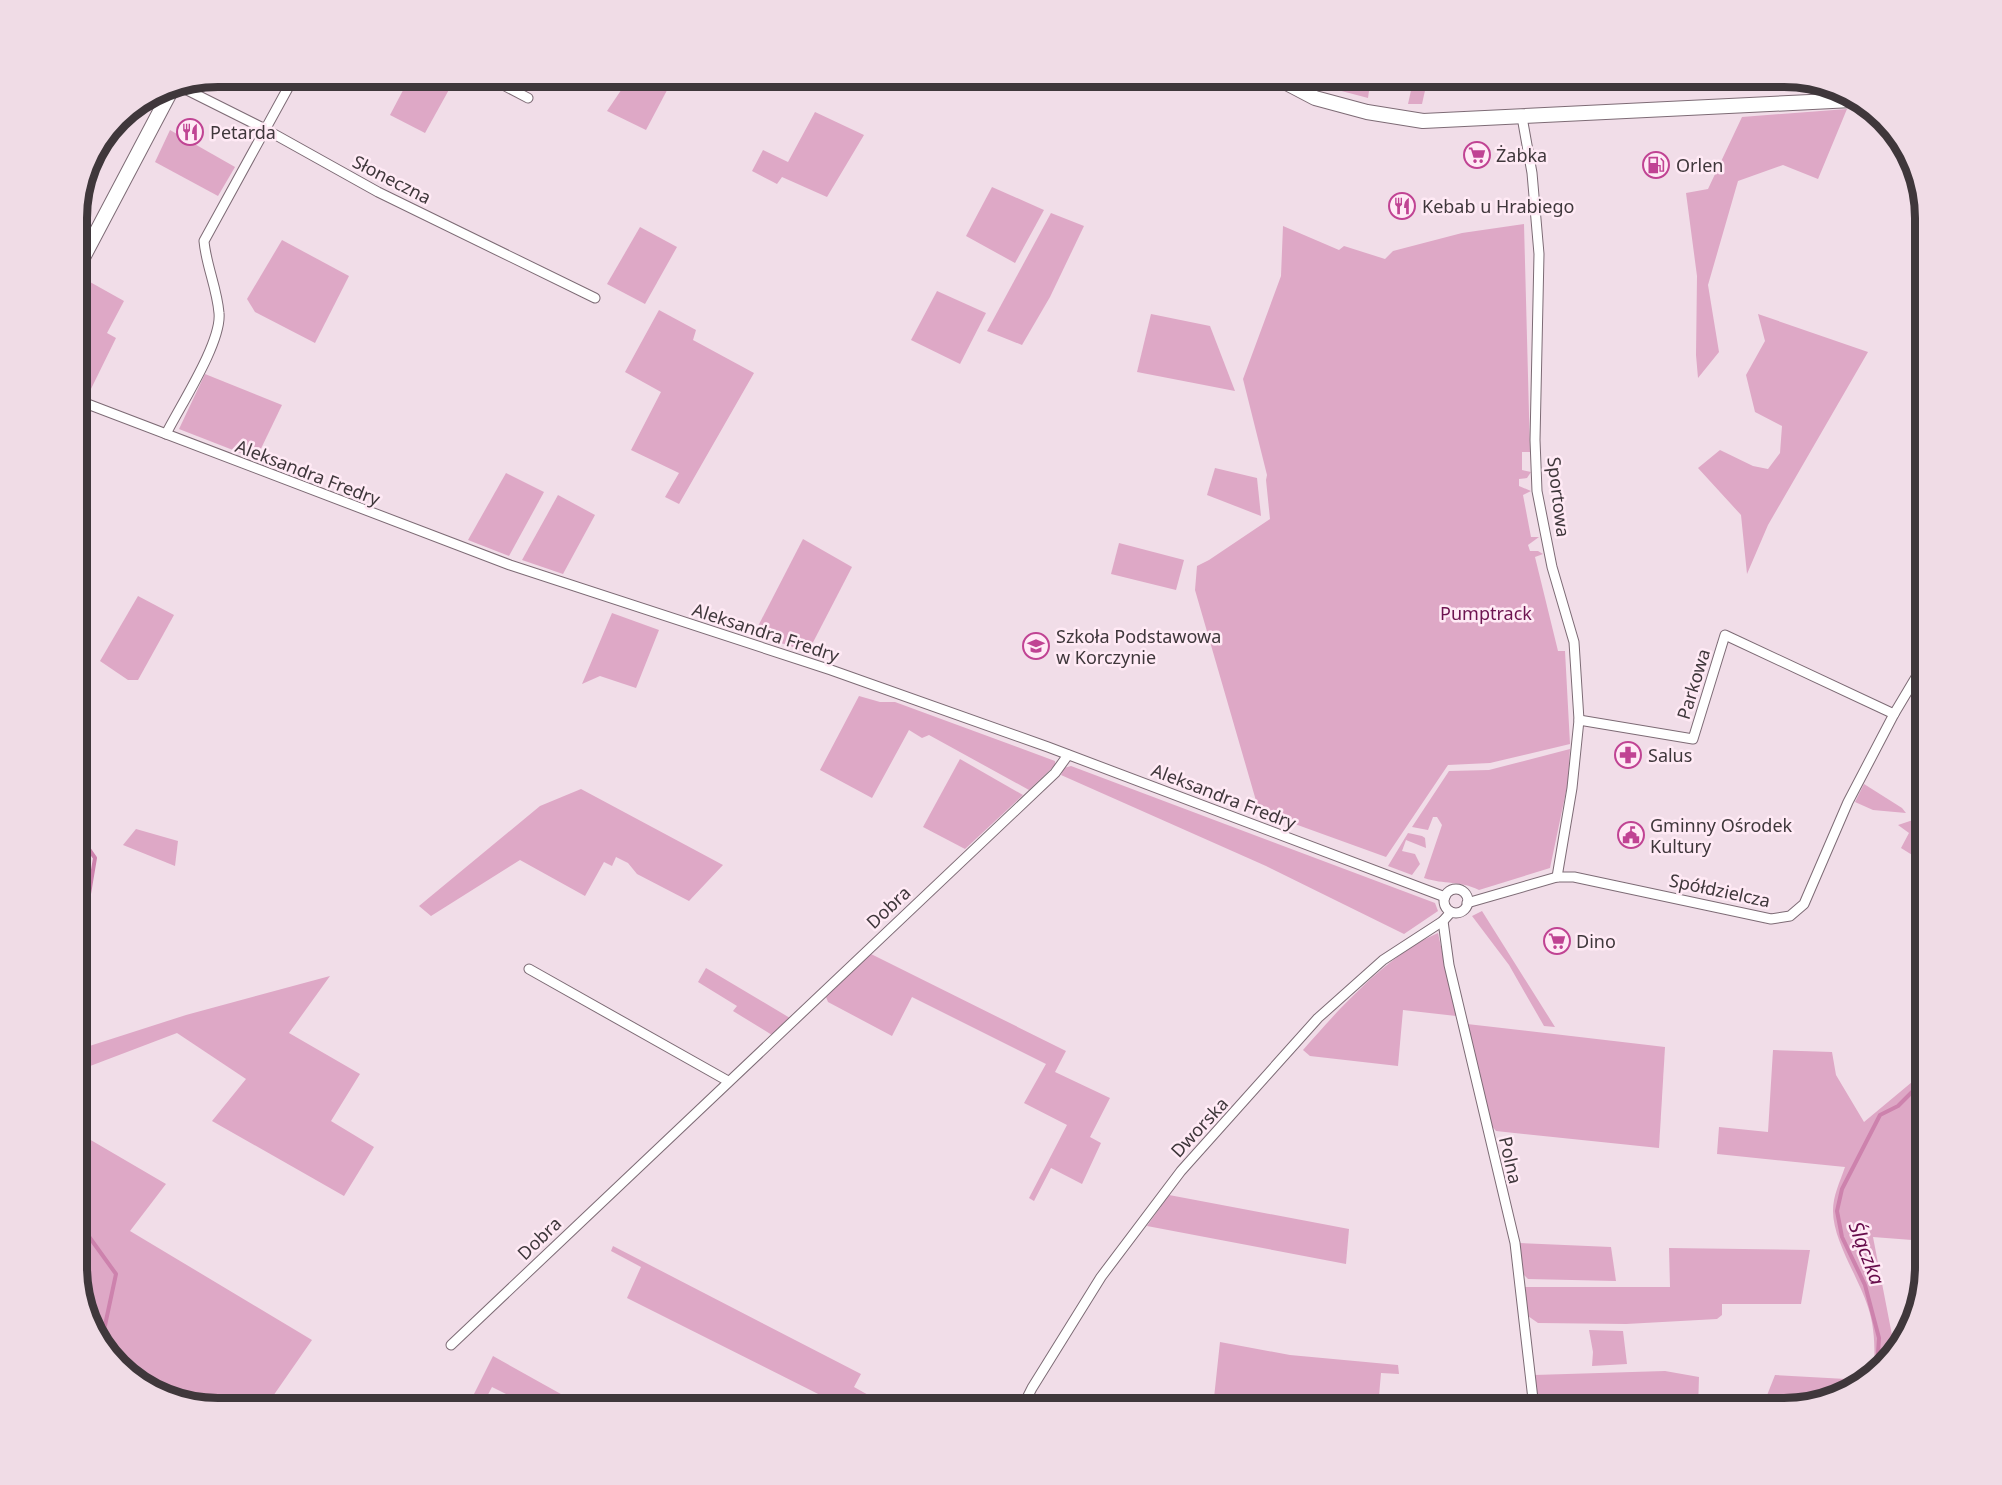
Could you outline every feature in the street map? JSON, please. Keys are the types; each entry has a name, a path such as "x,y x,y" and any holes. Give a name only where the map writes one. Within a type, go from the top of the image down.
{"main road":[{"path":"1296,87 1315,98 1367,112 1423,121 1841,101"},
{"path":"87,250 170,96"}],"street":[{"path":"166,434 216,337 219,314 205,260 204,241 288,87"},
{"path":"508,87 528,98"},
{"path":"1304,91 1305,87"},
{"name":"Słoneczna","path":"188,91 265,129 378,192 595,298"},
{"name":"Sportowa","path":"1522,117 1532,173 1539,254 1535,440 1538,491 1552,567 1574,642 1579,720 1572,788 1557,877"},
{"name":"Aleksandra Fredry","path":"87,404 510,565 831,670 1068,755 1445,897"},
{"name":"Parkowa","path":"1579,720 1693,740 1725,635 1894,714"},
{"name":"Spółdzielcza","path":"1467,903 1557,877 1600,881 1771,919 1790,915 1804,904 1848,802 1894,714 1915,680"},
{"name":"Dobra","path":"451,1345 1055,773 1068,755"},
{"path":"1458,889 1465,893 1467,903 1462,911 1451,912 1445,906 1445,897 1451,890 1458,889"},
{"name":"Dworska","path":"1028,1398 1101,1277 1181,1171 1334,1002 1383,960 1443,921 1451,912"},
{"name":"Polna","path":"1443,921 1458,1009 1515,1244 1533,1398"},
{"path":"529,969 728,1081"}],"green space":[{"path":"405,87 450,87 425,133 390,115"},
{"path":"623,87 669,87 646,130 607,111"},
{"path":"1326,87 1370,87 1368,98"},
{"path":"1412,87 1426,87 1422,104 1408,104"},
{"path":"1847,109 1818,179 1783,165 1738,181 1708,285 1719,352 1698,378 1697,276 1686,193 1708,189 1742,117"},
{"path":"815,112 864,135 827,197 782,177 777,184 752,171 763,150 788,162"},
{"path":"170,130 235,167 218,196 155,162"},
{"path":"992,187 1044,210 1015,263 966,236"},
{"path":"1051,213 1084,226 1050,297 1022,345 987,331"},
{"name":"Pumptrack","path":"1524,224 1530,452 1522,452 1522,470 1531,472 1527,478 1519,479 1519,486 1531,491 1523,495 1531,537 1539,537 1528,545 1530,551 1543,554 1535,557 1558,651 1565,651 1570,744 1490,763 1448,765 1386,857 1259,811 1195,590 1197,566 1270,519 1267,475 1243,379 1281,276 1283,226 1339,250 1344,246 1385,259 1393,251 1462,233"},
{"path":"640,227 677,247 645,304 607,284"},
{"path":"282,240 349,276 315,343 255,312 247,299"},
{"path":"90,282 124,301 107,333 116,338 89,393 87,392 87,288"},
{"path":"937,291 986,313 960,364 911,340"},
{"path":"659,310 696,330 693,340 754,373 679,504 665,497 679,473 631,450 661,392 625,372"},
{"path":"1151,314 1210,326 1235,391 1137,372"},
{"path":"1758,314 1868,352 1768,525 1747,574 1741,515 1698,468 1720,450 1753,466 1768,469 1780,453 1782,426 1755,412 1746,375 1765,341"},
{"path":"205,374 282,405 256,459 179,429"},
{"path":"1215,468 1257,478 1261,516 1207,495"},
{"path":"506,473 544,492 509,556 468,540"},
{"path":"558,495 595,515 563,574 522,560"},
{"path":"803,539 852,567 808,652 754,634"},
{"path":"1119,543 1184,560 1176,590 1111,574"},
{"path":"138,596 174,615 138,680 128,680 100,661"},
{"path":"612,613 659,630 636,688 600,676 582,684"},
{"path":"859,696 880,702 895,702 1055,761 1055,765 1029,790 929,735 922,738 909,730 872,798 820,770"},
{"path":"1570,749 1568,782 1550,868 1479,890 1465,885 1424,878 1442,825 1437,817 1433,817 1428,830 1412,827 1449,771 1489,770"},
{"path":"960,759 1023,795 965,849 923,827"},
{"path":"1071,766 1435,903 1438,911 1404,934 1266,866 1061,775 1064,768"},
{"path":"1864,784 1902,808 1906,813 1873,810 1855,802"},
{"path":"581,789 723,865 689,901 637,874 628,863 616,857 612,866 604,862 585,896 520,860 431,916 419,906 540,806"},
{"path":"1915,819 1915,857 1901,848 1909,833 1898,825"},
{"path":"136,829 178,841 175,866 123,845"},
{"path":"1408,833 1425,838 1426,848 1406,840 1402,851 1415,854 1420,864 1412,875 1388,866"},
{"path":"1482,911 1555,1027 1544,1026 1509,965 1472,916"},
{"path":"1438,933 1456,1016 1403,1010 1398,1066 1310,1056 1303,1050 1348,1000 1383,968 1419,942"},
{"path":"871,954 1066,1051 1055,1072 1110,1098 1090,1137 1101,1143 1082,1184 1051,1168 1034,1201 1029,1198 1067,1125 1024,1103 1046,1064 912,997 892,1036 828,1002 826,997"},
{"path":"706,968 790,1018 772,1035 733,1011 737,1006 698,982"},
{"path":"330,976 289,1033 360,1074 331,1121 374,1147 344,1196 212,1121 246,1079 177,1033 87,1067 87,1047 186,1015"},
{"path":"1467,1024 1665,1047 1659,1148 1496,1131 1490,1124"},
{"path":"1773,1050 1832,1052 1836,1075 1864,1122 1912,1082 1915,1076 1915,1108 1913,1111 1915,1112 1915,1240 1873,1237 1892,1335 1895,1335 1874,1363 1874,1339 1870,1315 1834,1223 1834,1199 1845,1167 1717,1154 1719,1127 1768,1132"},
{"path":"87,1138 166,1184 130,1231 312,1340 272,1398 210,1398 176,1391 145,1376 125,1360 105,1332 91,1301 87,1275"},
{"path":"1169,1195 1349,1229 1346,1264 1147,1226"},
{"path":"1519,1243 1611,1247 1616,1281 1528,1279 1523,1274"},
{"path":"613,1246 861,1374 854,1387 874,1398 826,1398 627,1298 641,1267 611,1251"},
{"path":"1669,1248 1810,1250 1801,1304 1722,1304 1722,1315 1717,1319 1626,1324 1538,1323 1528,1316 1525,1287 1670,1287"},
{"path":"1589,1330 1623,1331 1627,1364 1592,1366 1593,1352"},
{"path":"1220,1342 1290,1355 1398,1365 1399,1374 1381,1373 1379,1398 1214,1398"},
{"path":"493,1356 568,1398 514,1398 492,1387 486,1398 472,1398"},
{"path":"1665,1371 1699,1377 1698,1398 1536,1398 1534,1375"},
{"path":"1775,1375 1851,1379 1826,1391 1809,1395 1792,1398 1766,1398"}],"waterway":[{"path":"87,846 95,858 87,906"},
{"name":"Ślączka","path":"1878,1359 1879,1338 1865,1285 1842,1237 1837,1211 1842,1189 1880,1115 1898,1106 1915,1089"},
{"path":"87,1234 116,1274 104,1330"}],"place":[{"name":"Petarda","path":"190,132"},
{"name":"Żabka","path":"1477,155"},
{"name":"Orlen","path":"1656,165"},
{"name":"Kebab u Hrabiego","path":"1402,206"},
{"name":"Szkoła Podstawowa w Korczynie","path":"1036,646"},
{"name":"Salus","path":"1628,755"},
{"name":"Gminny Ośrodek Kultury","path":"1631,835"},
{"name":"Dino","path":"1557,941"}]}
